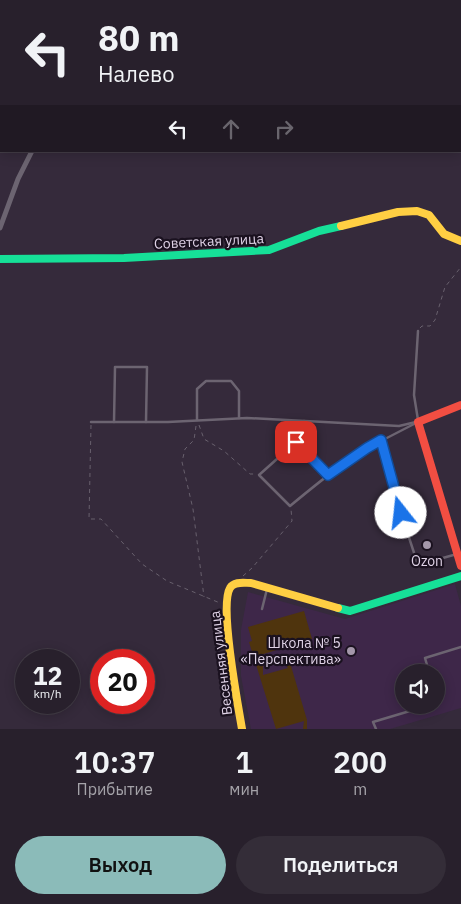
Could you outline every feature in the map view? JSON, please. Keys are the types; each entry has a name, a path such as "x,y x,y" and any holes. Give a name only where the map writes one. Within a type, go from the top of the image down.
{"street":[{"path":"0,228 18,179 32,152"},
{"name":"Советская улица","path":"0,259 124,258 269,250 319,231 398,212 416,211 429,215 444,234 461,241"},
{"path":"461,405 418,422 461,566"},
{"path":"236,583 251,583 350,611 461,576"},
{"name":"Весенняя улица","path":"236,583 230,589 226,606 242,729"}],"lane":[{"path":"418,331 414,395 418,422"},
{"path":"114,422 115,367 147,367 146,422"},
{"path":"197,420 197,389 206,381 231,381 239,391 239,418"},
{"path":"91,422 239,418 399,426 418,422"},
{"path":"304,421 296,442 259,475 290,506 328,475 367,448 418,422"},
{"path":"381,440 399,507 418,565 457,554"},
{"path":"296,442 328,475"},
{"path":"262,609 267,588"},
{"path":"426,664 424,658 461,647"},
{"path":"376,729 374,722 400,714"}],"path":[{"path":"418,331 422,326 430,326 435,320 445,287 461,266"},
{"path":"197,420 204,440 224,451 250,474 259,475"},
{"path":"197,420 194,440 185,449 182,462 192,509 204,597"},
{"path":"91,422 89,519 101,519 142,564 167,581 226,606"},
{"path":"236,583 252,568 292,521 290,506"}],"shaded area":[{"name":"Школа № 5 «Перспектива»","path":"455,584 461,606 461,708 445,713 445,664 395,664 395,714 441,714 390,729 251,729 241,676 241,630 248,592 345,619"},
{"path":"304,611 312,639 257,656 259,663 270,655 279,656 287,660 291,666 307,720 307,729 303,729 304,721 276,729 249,642 252,641 248,627","holes":["270,659 282,660 288,668 263,675 263,666"]}],"traffic: fast":[{"path":"0,259 124,258 269,250 319,231 341,226"},
{"path":"338,608 350,611 461,576"}],"traffic: slow":[{"path":"341,226 398,212 417,211 429,215 444,234 461,241"},
{"path":"242,729 228,634 227,598 230,588 234,584 251,583 338,608"}],"traffic: jam":[{"path":"461,405 418,422 461,566"}],"place":[{"name":"Ozon","path":"427,545"},
{"name":"Школа № 5 «Перспектива»","path":"351,651"}],"route":[{"path":"296,442 328,475 381,440 401,513"}]}
